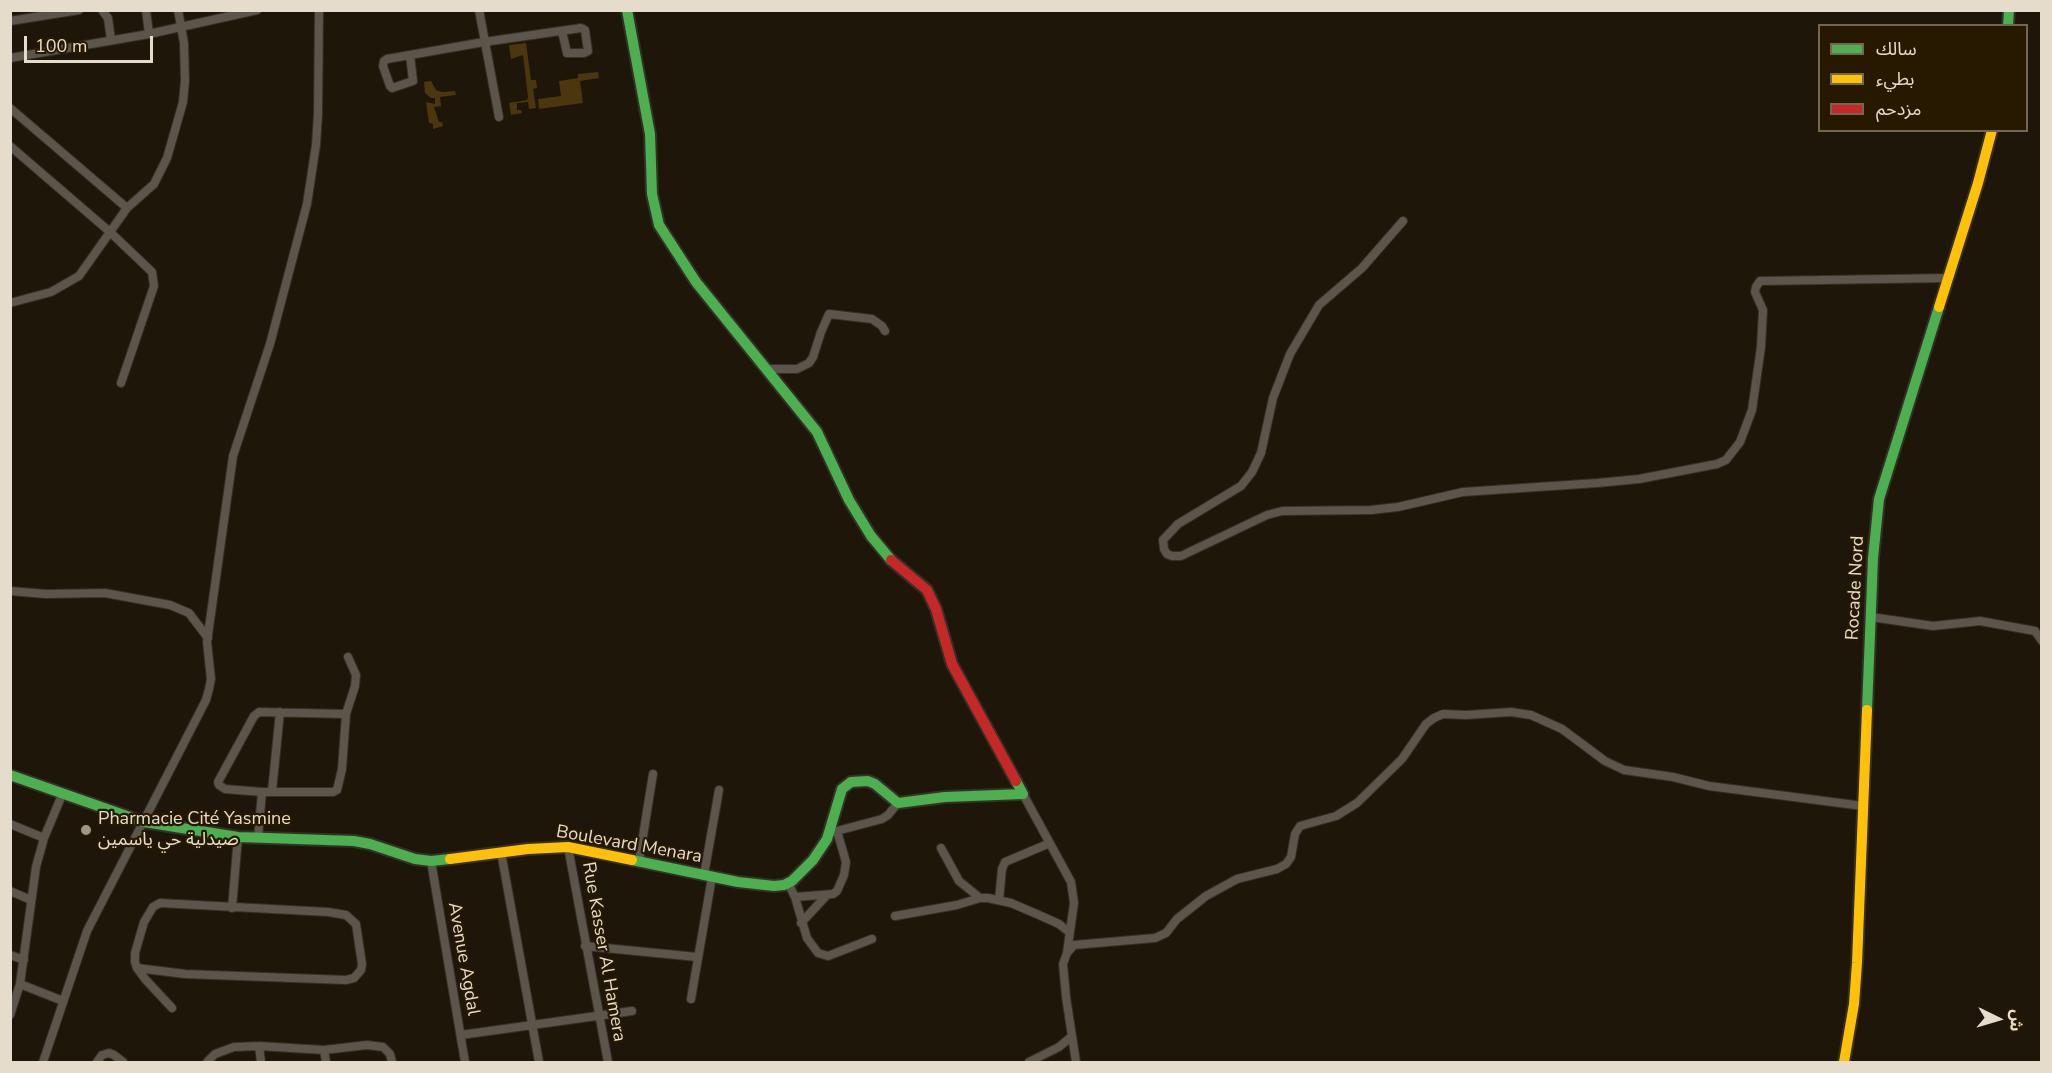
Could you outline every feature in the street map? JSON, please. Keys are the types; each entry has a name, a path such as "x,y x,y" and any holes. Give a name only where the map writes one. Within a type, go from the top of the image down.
{"main road":[{"path":"627,10 650,134 652,194 659,225 696,282 817,432 849,500 871,536 896,564 927,590 936,609 952,664 1023,794 945,796 898,803 875,784 868,781 850,782 842,789 838,799 833,832 813,860 788,883"},
{"name":"Rocade Nord","path":"1844,1062 1854,1004 1857,963 1874,535 1878,499 1991,132"},
{"name":"Boulevard Menara","path":"10,775 144,822 238,837 354,841 415,859 431,861 546,847 568,848 762,885 778,886 788,883"}],"street":[{"path":"10,21 79,10"},
{"path":"102,10 108,18 111,40"},
{"path":"146,10 149,34"},
{"path":"10,303 51,292 79,276 126,208 154,184 167,158 183,102 185,81 178,10"},
{"path":"10,57 181,28 257,10"},
{"path":"43,1062 87,931 111,880 144,822 206,700 211,679 208,638 233,456 270,344 306,204 316,145 319,10"},
{"path":"479,10 499,117"},
{"path":"410,55 413,81 392,88 383,66 384,61 410,55 484,42 562,31"},
{"path":"10,108 126,208"},
{"path":"10,146 150,268 154,282 121,383"},
{"path":"1402,221 1362,268 1319,305 1290,354 1273,398 1261,453 1252,472 1241,486 1178,524 1163,540 1167,554 1181,556 1248,523 1282,511 1371,510 1398,507 1463,492 1639,479 1717,464 1726,460 1740,442 1752,410 1761,347 1763,310 1755,292 1760,281 1948,278"},
{"path":"768,369 797,369 809,363 829,314 872,319 885,331"},
{"path":"10,591 46,594 105,593 170,605 189,613 208,638"},
{"path":"1871,617 1933,626 1980,621 2035,632 2042,642"},
{"path":"346,714 262,712 254,716 218,782 219,785 225,789 262,792 333,792 337,790 342,769 346,714 356,675 348,657"},
{"path":"273,791 280,712"},
{"path":"1067,953 1074,945 1149,939 1160,936 1182,914 1206,896 1237,879 1286,864 1292,854 1295,834 1300,826 1336,816 1357,803 1402,759 1426,724 1443,714 1511,712 1531,715 1562,729 1605,760 1624,770 1666,776 1709,786 1863,806"},
{"path":"639,861 653,774"},
{"path":"691,999 719,790"},
{"path":"258,838 262,792"},
{"path":"1023,794 1071,882 1074,893 1073,916 1064,964 1066,997 1076,1062"},
{"path":"10,1015 20,984 36,867 44,838 62,795"},
{"path":"795,897 827,895 837,891 844,875 846,857 833,832 882,819 898,803"},
{"path":"10,824 44,838"},
{"path":"232,908 238,837"},
{"path":"999,900 1002,869 1005,862 1050,843"},
{"name":"Rue Kasser Al Hamera","path":"568,848 608,1062"},
{"path":"941,848 959,881 980,898"},
{"path":"501,852 539,1062"},
{"name":"Avenue Agdal","path":"431,861 465,1062"},
{"path":"788,883 795,897 801,923 812,946 823,956 872,939"},
{"path":"10,891 31,900"},
{"path":"801,923 827,895"},
{"path":"895,916 957,905 980,898 999,900 1039,915 1059,924 1069,932"},
{"path":"137,968 185,974 346,980 354,978 361,970 361,950 356,924 346,915 166,902 156,904 150,911 140,934 135,953 137,968 172,1008"},
{"path":"585,946 697,957"},
{"path":"10,955 24,960"},
{"path":"20,984 63,1001"},
{"path":"461,1035 632,1011"},
{"path":"1029,1062 1059,1047 1072,1036"},
{"path":"207,1062 215,1054 234,1047 324,1050 377,1045 387,1050 392,1062"},
{"path":"258,1046 261,1062"},
{"path":"324,1050 326,1062"},
{"path":"97,1062 106,1053 114,1054 123,1062"}],"shaded area":[{"path":"526,43 531,80 536,80 537,88 533,89 536,108 529,109 528,102 517,103 517,110 521,110 522,113 511,115 509,103 527,100 528,97 523,55 511,59 509,45"},
{"path":"598,72 599,78 580,81 583,103 539,109 538,99 561,96 559,81 578,78 578,74"},
{"path":"431,81 436,90 455,91 456,95 440,97 441,106 434,107 439,122 442,122 443,126 433,129 433,124 429,123 426,102 435,104 435,98 425,93 424,82"}],"traffic: fast":[{"path":"627,10 650,134 652,194 659,225 696,282 817,432 849,500 871,536 891,560"},
{"path":"2008,24 2009,10"},
{"path":"1867,710 1873,558 1879,499 1939,307"},
{"path":"10,775 144,822 238,837 354,841 415,859 431,861 450,859"},
{"path":"632,860 738,882 784,885 792,881 813,860 827,839 842,789 851,782 868,781 875,784 898,803 945,797 1023,794 1016,781"}],"traffic: slow":[{"path":"1939,307 1991,132"},
{"path":"1844,1062 1854,1004 1857,963 1867,710"},
{"path":"450,859 528,849 568,847 632,860"}],"traffic: jam":[{"path":"891,560 927,590 936,609 952,664 1016,781"}],"place":[{"name":"Pharmacie Cité Yasmine صيدلية حي ياسمين","path":"86,830"}]}
